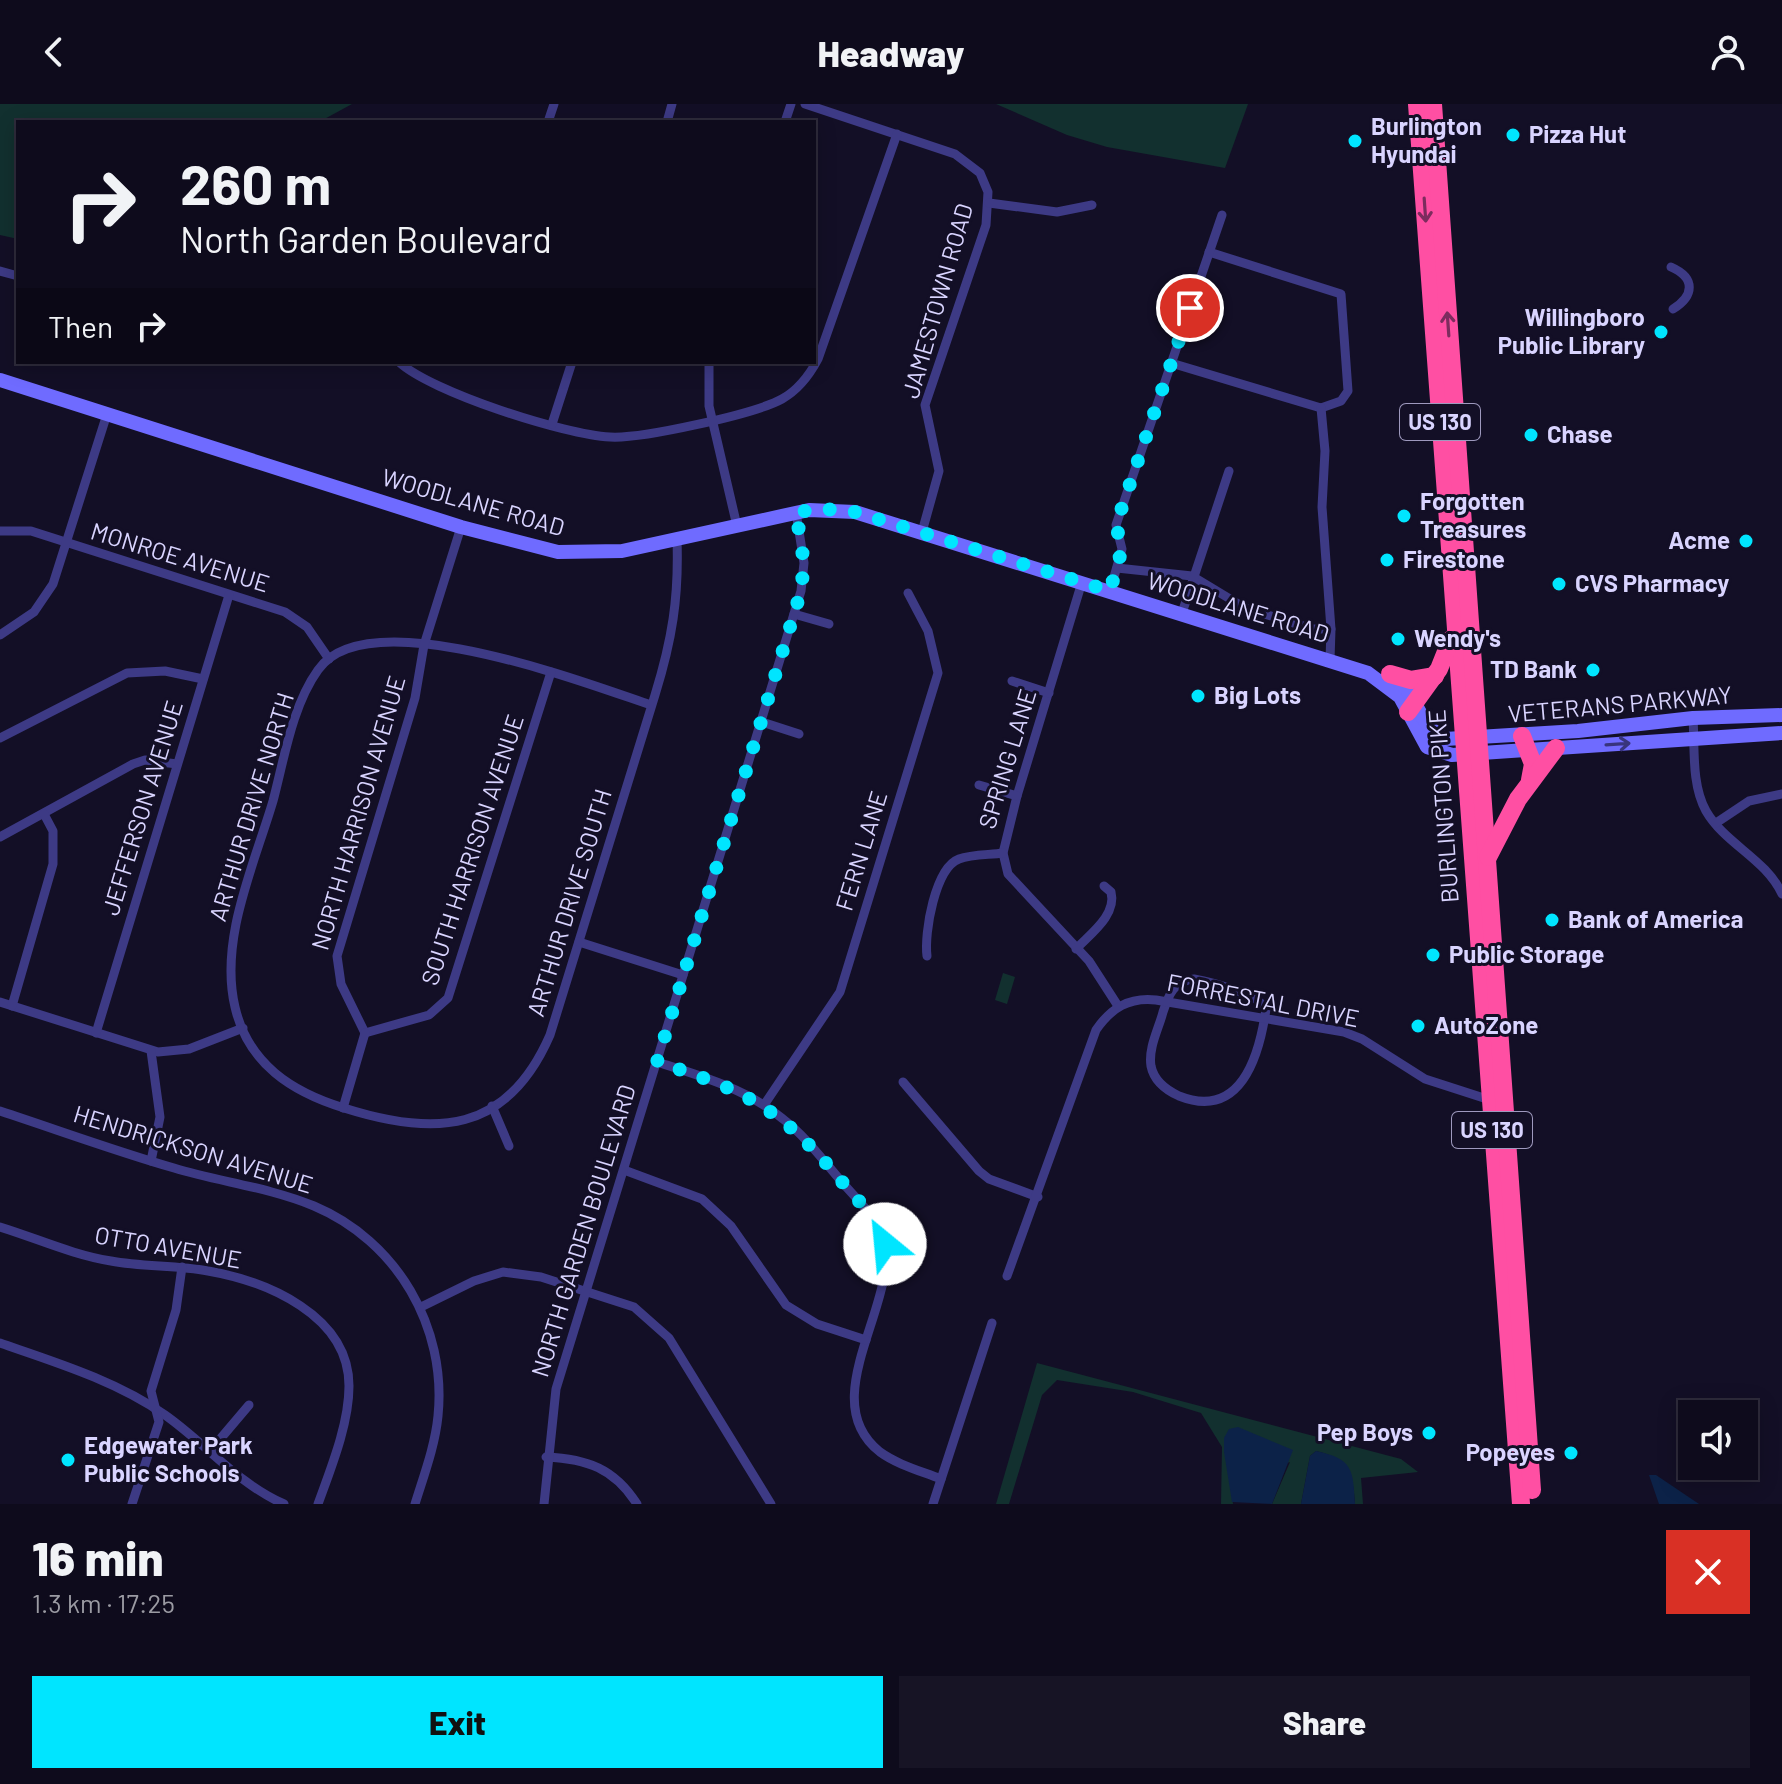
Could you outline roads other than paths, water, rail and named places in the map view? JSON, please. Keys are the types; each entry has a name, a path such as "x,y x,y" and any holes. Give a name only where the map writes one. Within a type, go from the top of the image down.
{"highway":[{"name":"BURLINGTON PIKE","path":"1417,104 1454,616 1486,864 1533,1504"},
{"name":"BURLINGTON PIKE","path":"1433,104 1490,1100 1521,1504"},
{"path":"1411,708 1446,658 1454,616"},
{"path":"1390,674 1411,680 1435,676"},
{"path":"1526,743 1533,769 1529,782"},
{"path":"1486,864 1500,830 1529,782 1556,748"}],"street":[{"name":"JAMESTOWN ROAD","path":"805,104 946,150 972,165 984,182 989,203 986,225 927,396 925,415 939,471 922,532"},
{"path":"816,361 826,342 897,134"},
{"path":"989,203 1057,212 1092,205"},
{"path":"1110,591 1122,549 1116,525 1222,215"},
{"path":"1171,363 1321,408 1341,401 1348,391 1341,294 1209,252"},
{"path":"1671,267 1687,277 1692,289 1688,300 1673,309"},
{"path":"402,364 445,391 552,424 613,438 651,433 771,405 792,392 809,375 815,364"},
{"path":"552,424 571,364"},
{"path":"709,364 707,380 712,419 737,526"},
{"name":"WOODLANE ROAD","path":"0,380 531,547 574,553 622,551 796,512 839,509 922,532 1355,668 1390,674 1407,687 1411,708"},
{"path":"1321,408 1325,451 1322,507 1331,629 1330,660"},
{"path":"0,635 34,612 48,594 107,414"},
{"path":"1182,613 1229,471"},
{"name":"NORTH GARDEN BOULEVARD","path":"544,1504 546,1457 556,1389 794,614 804,563 796,512"},
{"name":"NORTH HARRISON AVENUE","path":"365,1033 337,975 337,956 415,698 424,645 461,527"},
{"name":"MONROE AVENUE","path":"0,531 23,529 285,612 300,621 329,659"},
{"name":"ARTHUR DRIVE SOUTH","path":"343,1108 382,1121 423,1127 453,1123 492,1106 514,1089 542,1056 651,705 677,606 677,540"},
{"path":"1117,568 1192,576 1245,608 1313,629 1331,629"},
{"name":"SPRING LANE","path":"1082,582 1017,796 1003,853 1008,874 1089,961 1118,1006"},
{"name":"FERN LANE","path":"764,1105 840,992 938,673 928,631 908,593"},
{"name":"JEFFERSON AVENUE","path":"96,1033 229,595"},
{"path":"794,614 829,624"},
{"path":"329,659 355,646 424,645 494,654 651,705"},
{"name":"ARTHUR DRIVE NORTH","path":"329,659 318,670 299,713 235,934 231,975 234,1003 243,1028 263,1063 283,1082 309,1097 343,1108"},
{"name":"WOODLANE ROAD","path":"1355,668 1391,687 1428,730 1471,748"},
{"path":"0,738 98,685 127,673 165,671 203,679"},
{"name":"SOUTH HARRISON AVENUE","path":"365,1033 429,1015 448,998 551,672"},
{"path":"1012,681 1049,693"},
{"name":"VETERANS PARKWAY","path":"1471,748 1526,743 1693,718 1782,715"},
{"path":"1693,718 1698,791 1716,823 1770,875 1782,894"},
{"path":"762,722 799,734"},
{"name":"VETERANS PARKWAY","path":"1526,743 1556,748 1782,733"},
{"path":"0,837 145,760 177,764"},
{"path":"979,785 1017,796"},
{"path":"1716,823 1749,801 1782,794"},
{"path":"12,1006 53,864 53,831 44,814"},
{"path":"927,956 924,936 940,880 947,868 957,859 1003,853"},
{"path":"1076,949 1105,918 1112,904 1111,892 1104,886"},
{"path":"579,942 683,975"},
{"path":"1194,979 1262,1002 1266,1009 1265,1018 1247,1069 1235,1091 1214,1103 1198,1102 1167,1090 1153,1072 1152,1049 1166,1002 1177,985 1194,979"},
{"name":"FORRESTAL DRIVE","path":"1118,1006 1139,999 1166,1002 1353,1035 1425,1079 1490,1100"},
{"path":"0,1002 151,1051 180,1051 243,1028"},
{"path":"1007,1276 1038,1197 1090,1045 1103,1020 1118,1006"},
{"path":"343,1108 365,1033"},
{"path":"151,1051 160,1117 151,1161"},
{"path":"657,1062 725,1085 764,1105 812,1146 878,1227 886,1262 882,1290 853,1392 862,1430 873,1445 888,1457 941,1479"},
{"path":"903,1082 979,1171 989,1179 1038,1197"},
{"path":"492,1106 509,1146"},
{"name":"HENDRICKSON AVENUE","path":"0,1111 151,1161 231,1179 314,1206 342,1220 389,1260 421,1307 434,1344 440,1390 434,1441 415,1504"},
{"path":"624,1170 702,1199 731,1226 780,1298 793,1311 817,1324 866,1340"},
{"name":"OTTO AVENUE","path":"0,1227 104,1260 182,1267 230,1276 288,1297 324,1327 342,1357 349,1390 318,1504"},
{"path":"132,1504 159,1422 151,1391 176,1310 182,1267"},
{"path":"421,1307 474,1281 503,1272 532,1275 634,1307 661,1329 771,1504"},
{"path":"933,1504 992,1323"},
{"path":"0,1343 44,1357 157,1409 259,1491 284,1504"},
{"path":"210,1451 249,1405"},
{"path":"546,1457 597,1465 620,1482 637,1504"}],"water":[{"path":"1238,1427 1293,1450 1272,1504 1232,1502 1224,1438 1229,1429"},
{"path":"1316,1451 1337,1458 1349,1467 1355,1504 1301,1504 1310,1456"},
{"path":"1649,1475 1656,1475 1699,1504 1659,1504"}],"place":[{"name":"Pizza Hut","path":"1513,135"},
{"name":"Burlington Hyundai","path":"1355,141"},
{"name":"Willingboro Public Library","path":"1661,332"},
{"name":"Chase","path":"1531,435"},
{"name":"Forgotten Treasures","path":"1404,516"},
{"name":"Acme","path":"1746,541"},
{"name":"Firestone","path":"1387,560"},
{"name":"CVS Pharmacy","path":"1559,584"},
{"name":"Wendy's","path":"1398,639"},
{"name":"TD Bank","path":"1593,670"},
{"name":"Big Lots","path":"1198,696"},
{"name":"Bank of America","path":"1552,920"},
{"name":"Public Storage","path":"1433,955"},
{"name":"AutoZone","path":"1418,1026"},
{"name":"Pep Boys","path":"1429,1433"},
{"name":"Popeyes","path":"1571,1453"},
{"name":"Edgewater Park Public Schools","path":"68,1460"}]}
